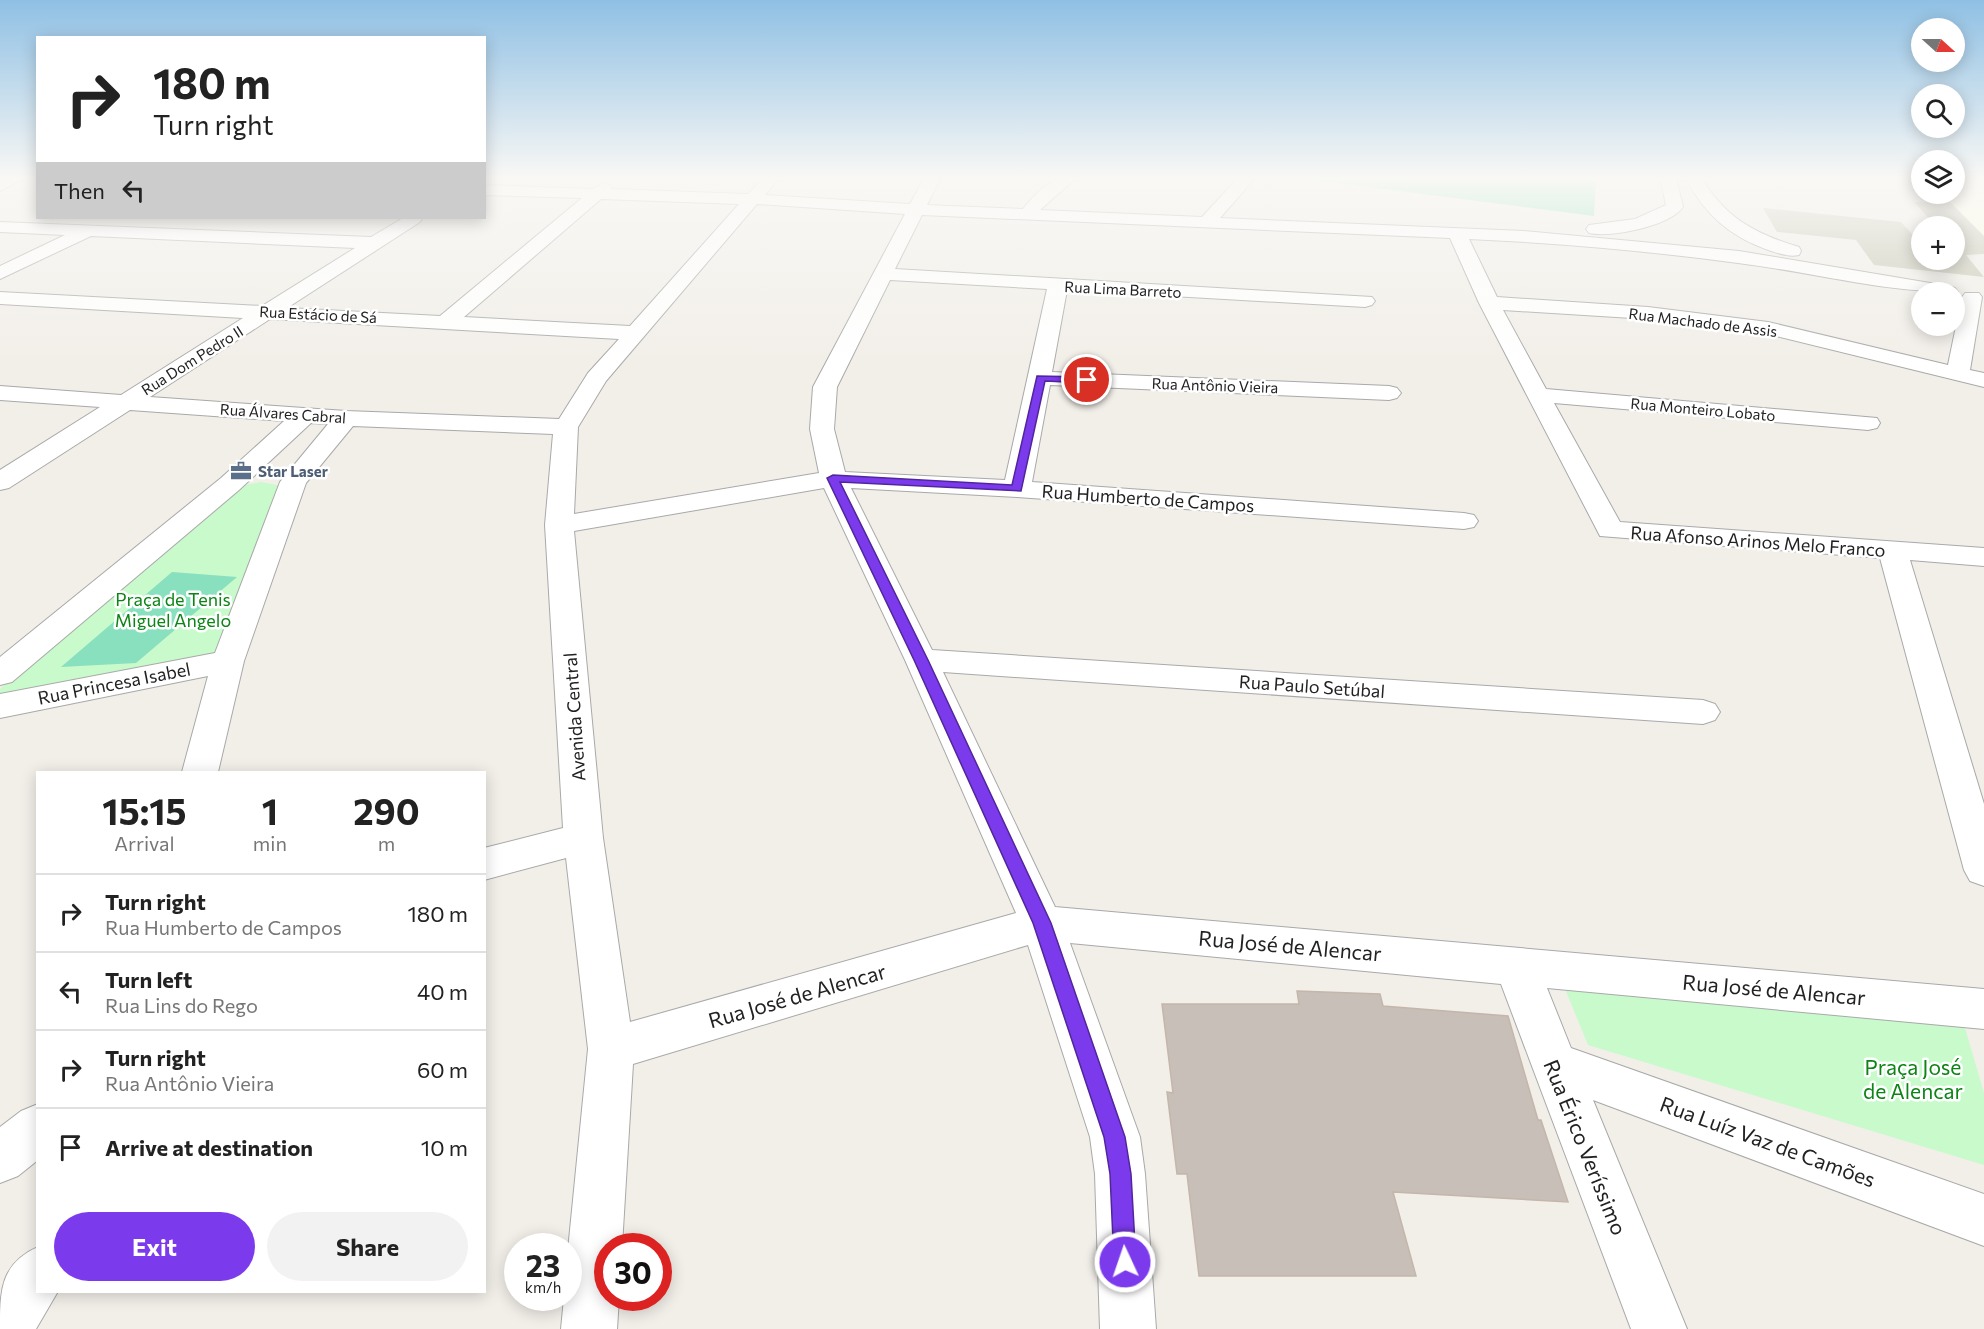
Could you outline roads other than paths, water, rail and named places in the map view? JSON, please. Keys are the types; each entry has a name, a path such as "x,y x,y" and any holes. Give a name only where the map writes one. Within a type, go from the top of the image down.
{"street":[{"path":"0,273 71,239"},
{"path":"286,239 373,243"},
{"name":"Rua Dom Pedro II","path":"0,482 380,239"},
{"path":"447,321 544,239"},
{"name":"Avenida Central","path":"589,1329 611,1049 583,838 559,525 566,427 596,378 717,239"},
{"path":"901,239 825,387 822,429 833,478 921,660 1042,923 1115,1137 1120,1174 1128,1329"},
{"name":"Rua Afonso Arinos Melo Franco","path":"1460,239 1489,303 1610,530 1984,557"},
{"path":"1559,239 1739,257 1911,285"},
{"path":"1644,239 1662,248"},
{"path":"1739,257 1756,249 1758,243 1756,239"},
{"path":"1758,239 1895,282"},
{"name":"Rua Lima Barreto","path":"882,274 1058,286 1365,301"},
{"path":"1017,489 1058,286"},
{"path":"1958,374 1970,297"},
{"name":"Rua Estácio de Sá","path":"0,298 635,333"},
{"name":"Rua Machado de Assis","path":"1489,303 1648,313 1768,328 1984,380"},
{"name":"Rua Antônio Vieira","path":"1041,378 1389,393"},
{"name":"Rua Álvares Cabral","path":"0,393 346,418 566,427"},
{"name":"Rua Monteiro Lobato","path":"1539,396 1868,423"},
{"path":"0,674 230,483 306,414"},
{"path":"200,771 228,660 293,482 346,418"},
{"path":"230,483 271,475 293,482"},
{"name":"Rua Humberto de Campos","path":"559,525 833,478 1464,521"},
{"path":"1893,551 1984,870"},
{"name":"Rua Princesa Isabel","path":"0,706 228,660"},
{"name":"Rua Paulo Setúbal","path":"921,660 1703,712"},
{"path":"486,863 583,838"},
{"name":"Rua José de Alencar","path":"611,1049 1042,923 1515,964 1984,1009"},
{"name":"Rua Érico Veríssimo","path":"1515,964 1659,1329"},
{"name":"Rua Luíz Vaz de Camões","path":"1553,1063 1984,1220"},
{"path":"0,1158 36,1130"},
{"path":"5,1329 36,1277"}],"place":[{"name":"Star Laser","path":"241,471"}],"park label":[{"name":"Praça de Tenis Miguel Angelo","path":"173,609"},
{"name":"Praça José de Alencar","path":"1913,1078"}]}
